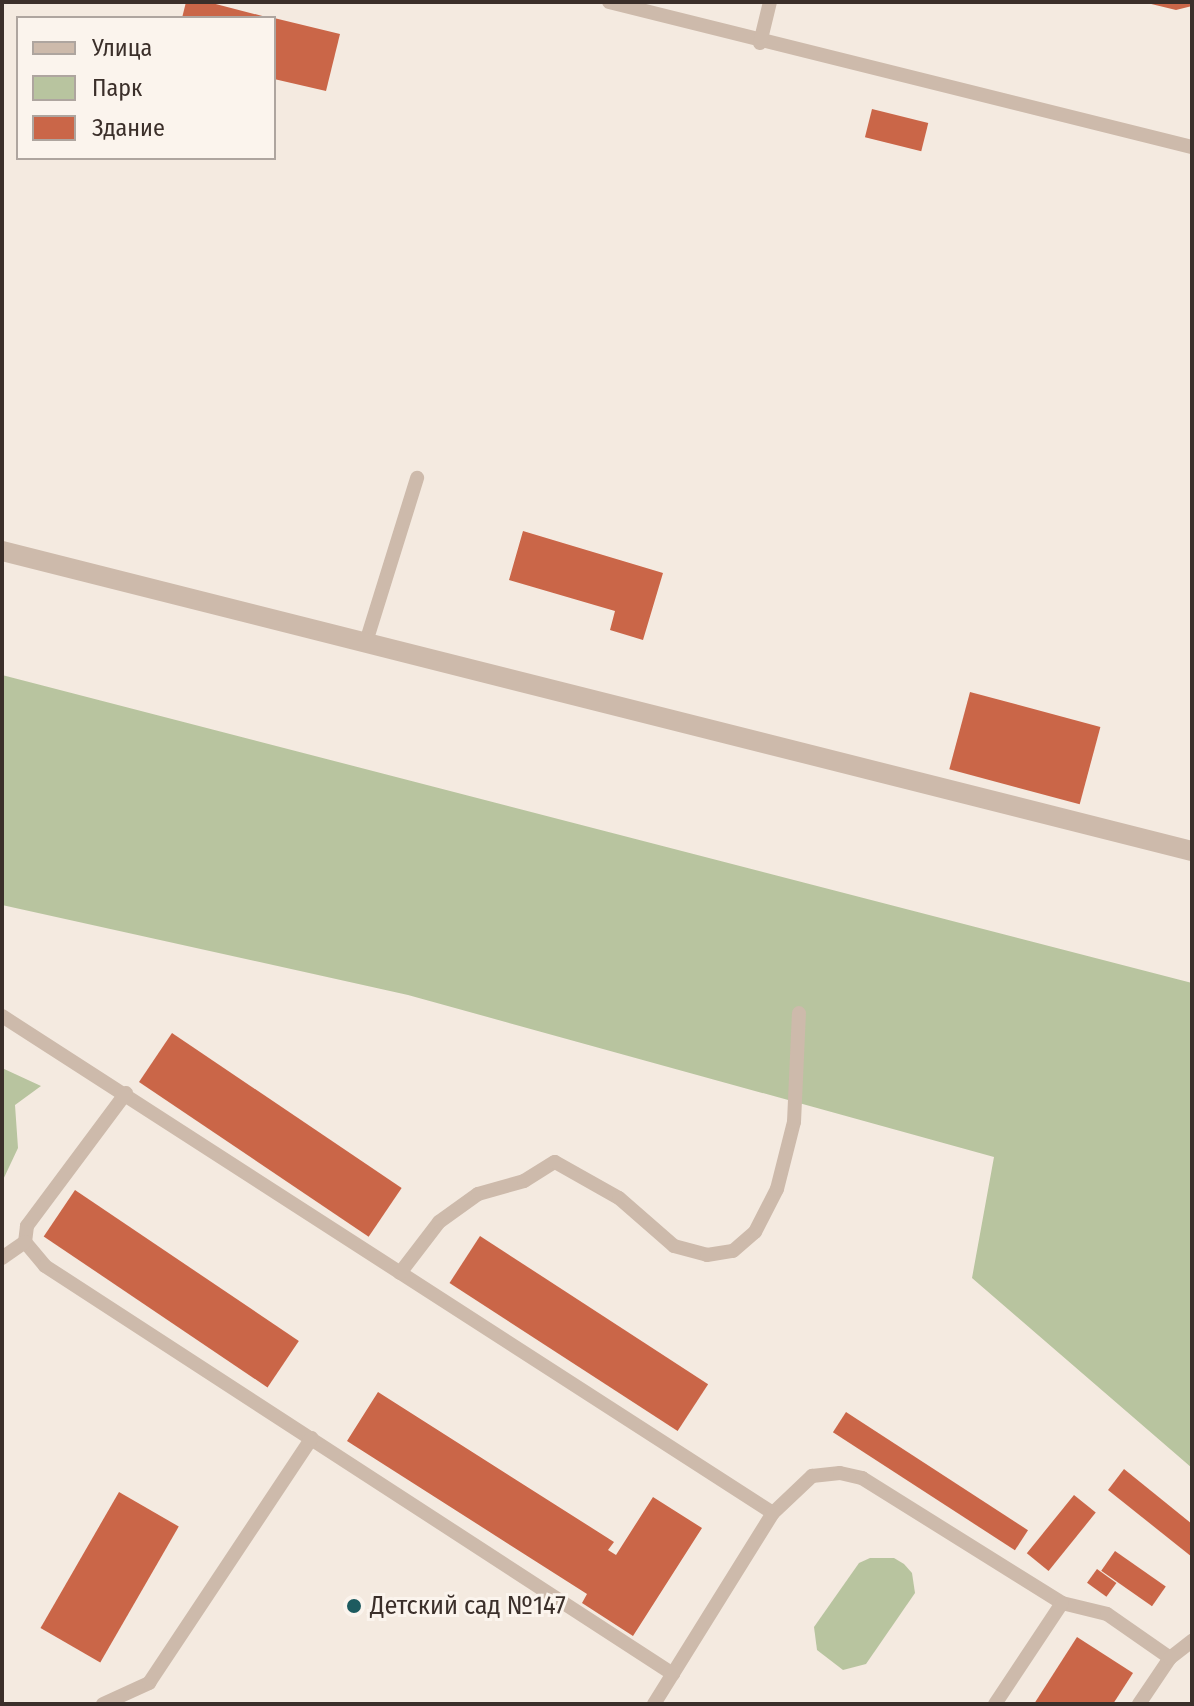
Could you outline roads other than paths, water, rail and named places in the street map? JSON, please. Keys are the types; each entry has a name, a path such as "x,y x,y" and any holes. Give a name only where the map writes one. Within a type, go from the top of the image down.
{"street":[{"path":"2,551 1192,851"}],"lane":[{"path":"609,2 760,43 1192,147"},
{"path":"760,43 770,2"},
{"path":"366,642 417,478"},
{"path":"400,1273 439,1222 469,1201 524,1181 555,1162 619,1198 674,1246 707,1255 733,1251 755,1232 777,1189 794,1122 799,1013"},
{"path":"2,1016 126,1093 773,1513"},
{"path":"126,1093 27,1226 25,1242 45,1266 673,1674"},
{"path":"2,1258 25,1242"},
{"path":"103,1704 149,1683 312,1438"},
{"path":"654,1704 773,1513 812,1476 840,1473 862,1478 1062,1603 1107,1614 1170,1658"},
{"path":"995,1704 1062,1603"},
{"path":"1139,1704 1170,1658 1192,1641"}],"place":[{"name":"Детский сад №147","path":"354,1606"}]}
